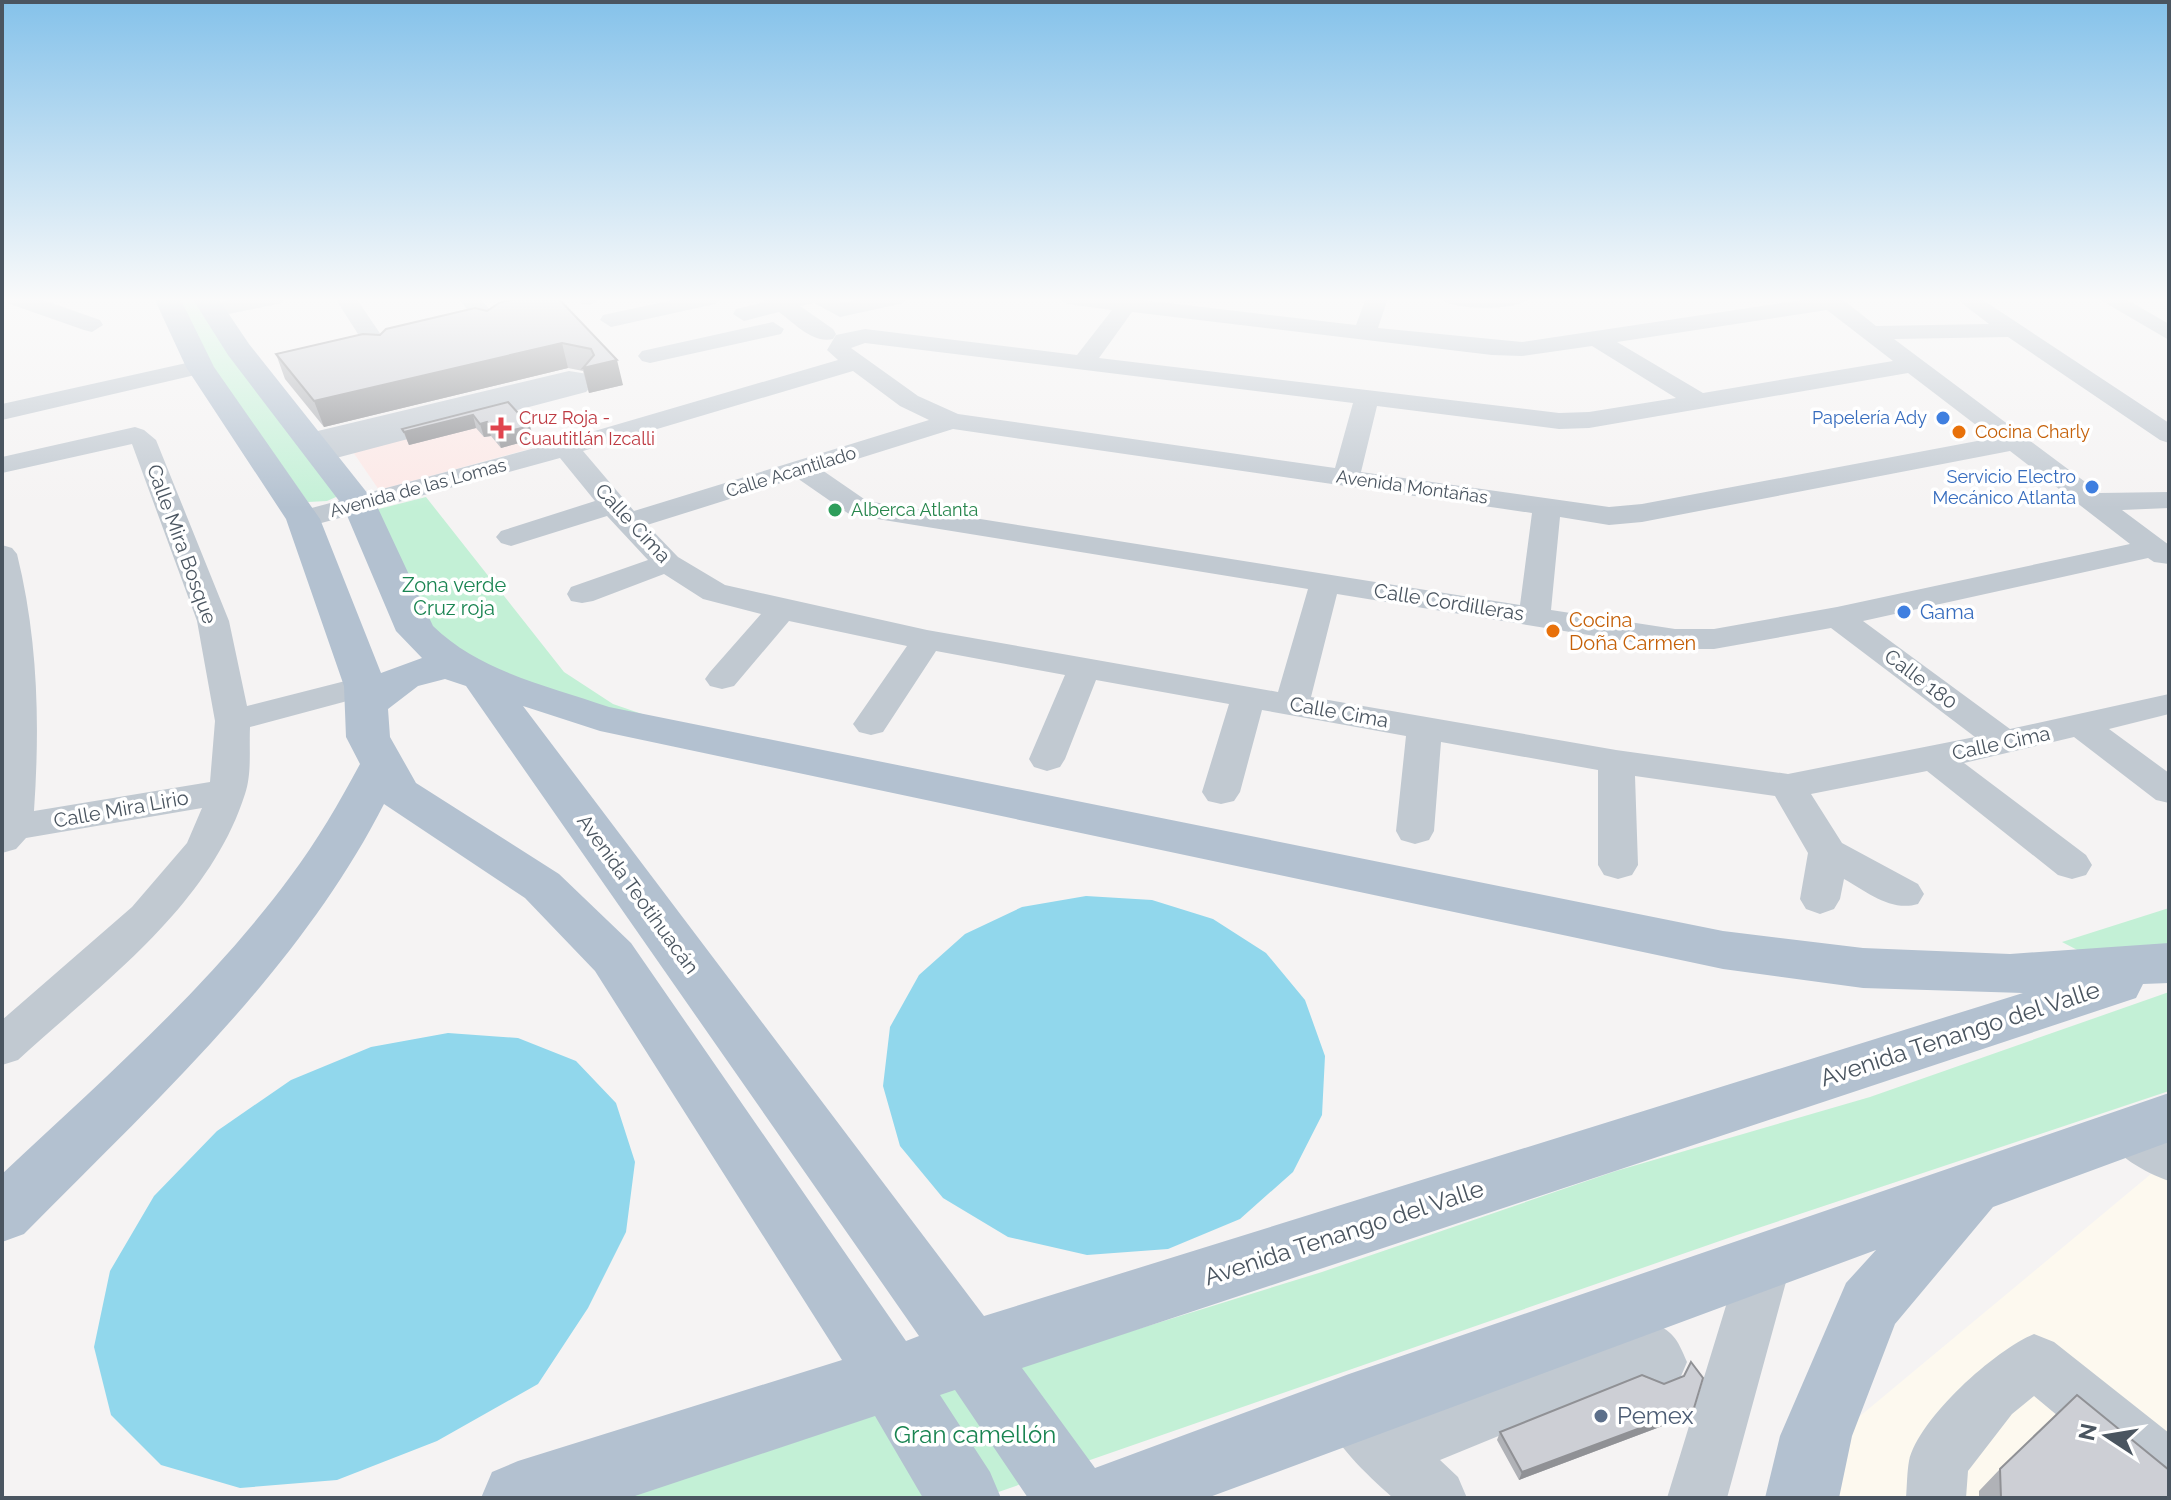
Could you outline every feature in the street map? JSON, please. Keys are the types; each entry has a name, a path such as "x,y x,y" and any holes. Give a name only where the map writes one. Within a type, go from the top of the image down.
{"main road":[{"path":"201,368 303,519 366,696 368,737 399,793 542,886 613,957 845,1304 964,1498"},
{"name":"Avenida Teotihuacán","path":"253,368 359,504 416,631 433,648 479,675 930,1296 1072,1498"},
{"path":"366,696 426,668 448,666 600,718 1723,950 1863,968 2010,974 2169,965"},
{"path":"2,1214 217,1001 286,921 366,800 383,763"},
{"name":"Avenida Tenango del Valle","path":"518,1498 2169,965"},
{"path":"1111,1498 1366,1429 1644,1340 1766,1260 1974,1185 2155,1136"},
{"path":"1802,1498 1816,1436 1869,1305 1974,1185"}],"street":[{"path":"2,412 196,368"},
{"name":"Avenida de las Lomas","path":"303,519 566,448 782,368"},
{"name":"Avenida Montañas","path":"868,368 909,401 952,421 1609,516 1642,513 2014,442"},
{"name":"Avenida de las Lomas","path":"1122,368 1559,421 1589,420 1894,368"},
{"path":"1644,368 1698,401"},
{"path":"1916,368 2160,553"},
{"path":"2069,368 2169,435"},
{"path":"569,378 585,380 577,387 315,448 569,378"},
{"path":"1346,477 1366,399"},
{"name":"Calle Acantilado","path":"511,537 620,514 802,469 952,421"},
{"name":"Calle Mira Bosque","path":"2,465 135,435 143,440 213,621 233,721 228,791 204,849 147,918 2,1047"},
{"name":"Calle Cima","path":"566,448 620,514 667,563 714,592 782,610 927,640 1616,762 1788,786 1934,758 2169,704"},
{"name":"Calle Cordilleras","path":"802,469 859,508 1675,639 1714,639 2160,553"},
{"path":"2093,502 2169,500"},
{"path":"1535,615 1547,507"},
{"path":"2,554 8,610 12,717 8,834"},
{"path":"582,594 667,563"},
{"path":"1292,704 1325,583"},
{"path":"722,679 782,610"},
{"name":"Calle 180","path":"1837,617 2004,742"},
{"path":"871,724 927,640"},
{"path":"1047,759 1085,667"},
{"path":"233,721 366,696"},
{"path":"1221,792 1249,696"},
{"path":"2081,725 2169,791"},
{"path":"1415,831 1425,727"},
{"path":"1934,758 2072,865"},
{"path":"1616,762 1618,865"},
{"path":"1788,786 1828,853 1904,894"},
{"name":"Calle Mira Lirio","path":"8,834 228,791"},
{"path":"1820,899 1828,853"},
{"path":"1697,1498 1703,1426 1766,1260"},
{"path":"1936,1498 1939,1460 1992,1394 2034,1361 2169,1470"},
{"path":"1366,1429 1437,1498"}],"shaded area":[{"path":"509,412 540,446 379,490 353,452"},
{"path":"2169,1159 2169,1498 1832,1498 1830,1441"}],"green space":[{"path":"214,368 250,368 337,490 336,497 308,502"},
{"name":"Zona verde Cruz roja","path":"426,497 564,672 613,704 642,714 621,717 479,675 424,626 371,511"},
{"path":"2169,908 2169,947 2089,956 2062,942"},
{"name":"Gran camellón","path":"2169,992 2169,1091 1737,1235 981,1498 538,1498 1064,1352 1322,1272 1616,1171 1870,1097"}],"water":[{"path":"1086,896 1152,900 1213,919 1266,953 1305,1000 1325,1056 1322,1115 1293,1172 1240,1219 1168,1249 1087,1255 1008,1237 943,1198 900,1146 883,1086 890,1027 919,975 965,934 1022,907"},
{"path":"448,1033 518,1038 576,1061 616,1103 635,1162 626,1232 588,1308 538,1384 437,1441 337,1480 240,1488 161,1465 111,1415 94,1347 110,1271 154,1196 217,1131 291,1080 371,1047"}],"building":[{"path":"287,368 455,368 314,401"},
{"path":"508,402 530,426 497,434 487,422 480,424 473,415 404,432 402,429"},
{"name":"Pemex","path":"1691,1362 1703,1378 1694,1408 1522,1472 1500,1432 1642,1375 1664,1384 1684,1376"},
{"path":"2077,1395 2169,1470 2169,1498 2001,1498 2000,1469"}],"place":[{"name":"Papelería Ady","path":"1943,418"},
{"name":"Cruz Roja - Cuautitlán Izcalli","path":"501,428"},
{"name":"Cocina Charly","path":"1959,432"},
{"name":"Servicio Electro Mecánico Atlanta","path":"2092,487"},
{"name":"Alberca Atlanta","path":"835,510"},
{"name":"Gama","path":"1904,612"},
{"name":"Cocina Doña Carmen","path":"1553,631"},
{"name":"Pemex","path":"1601,1416"}]}
